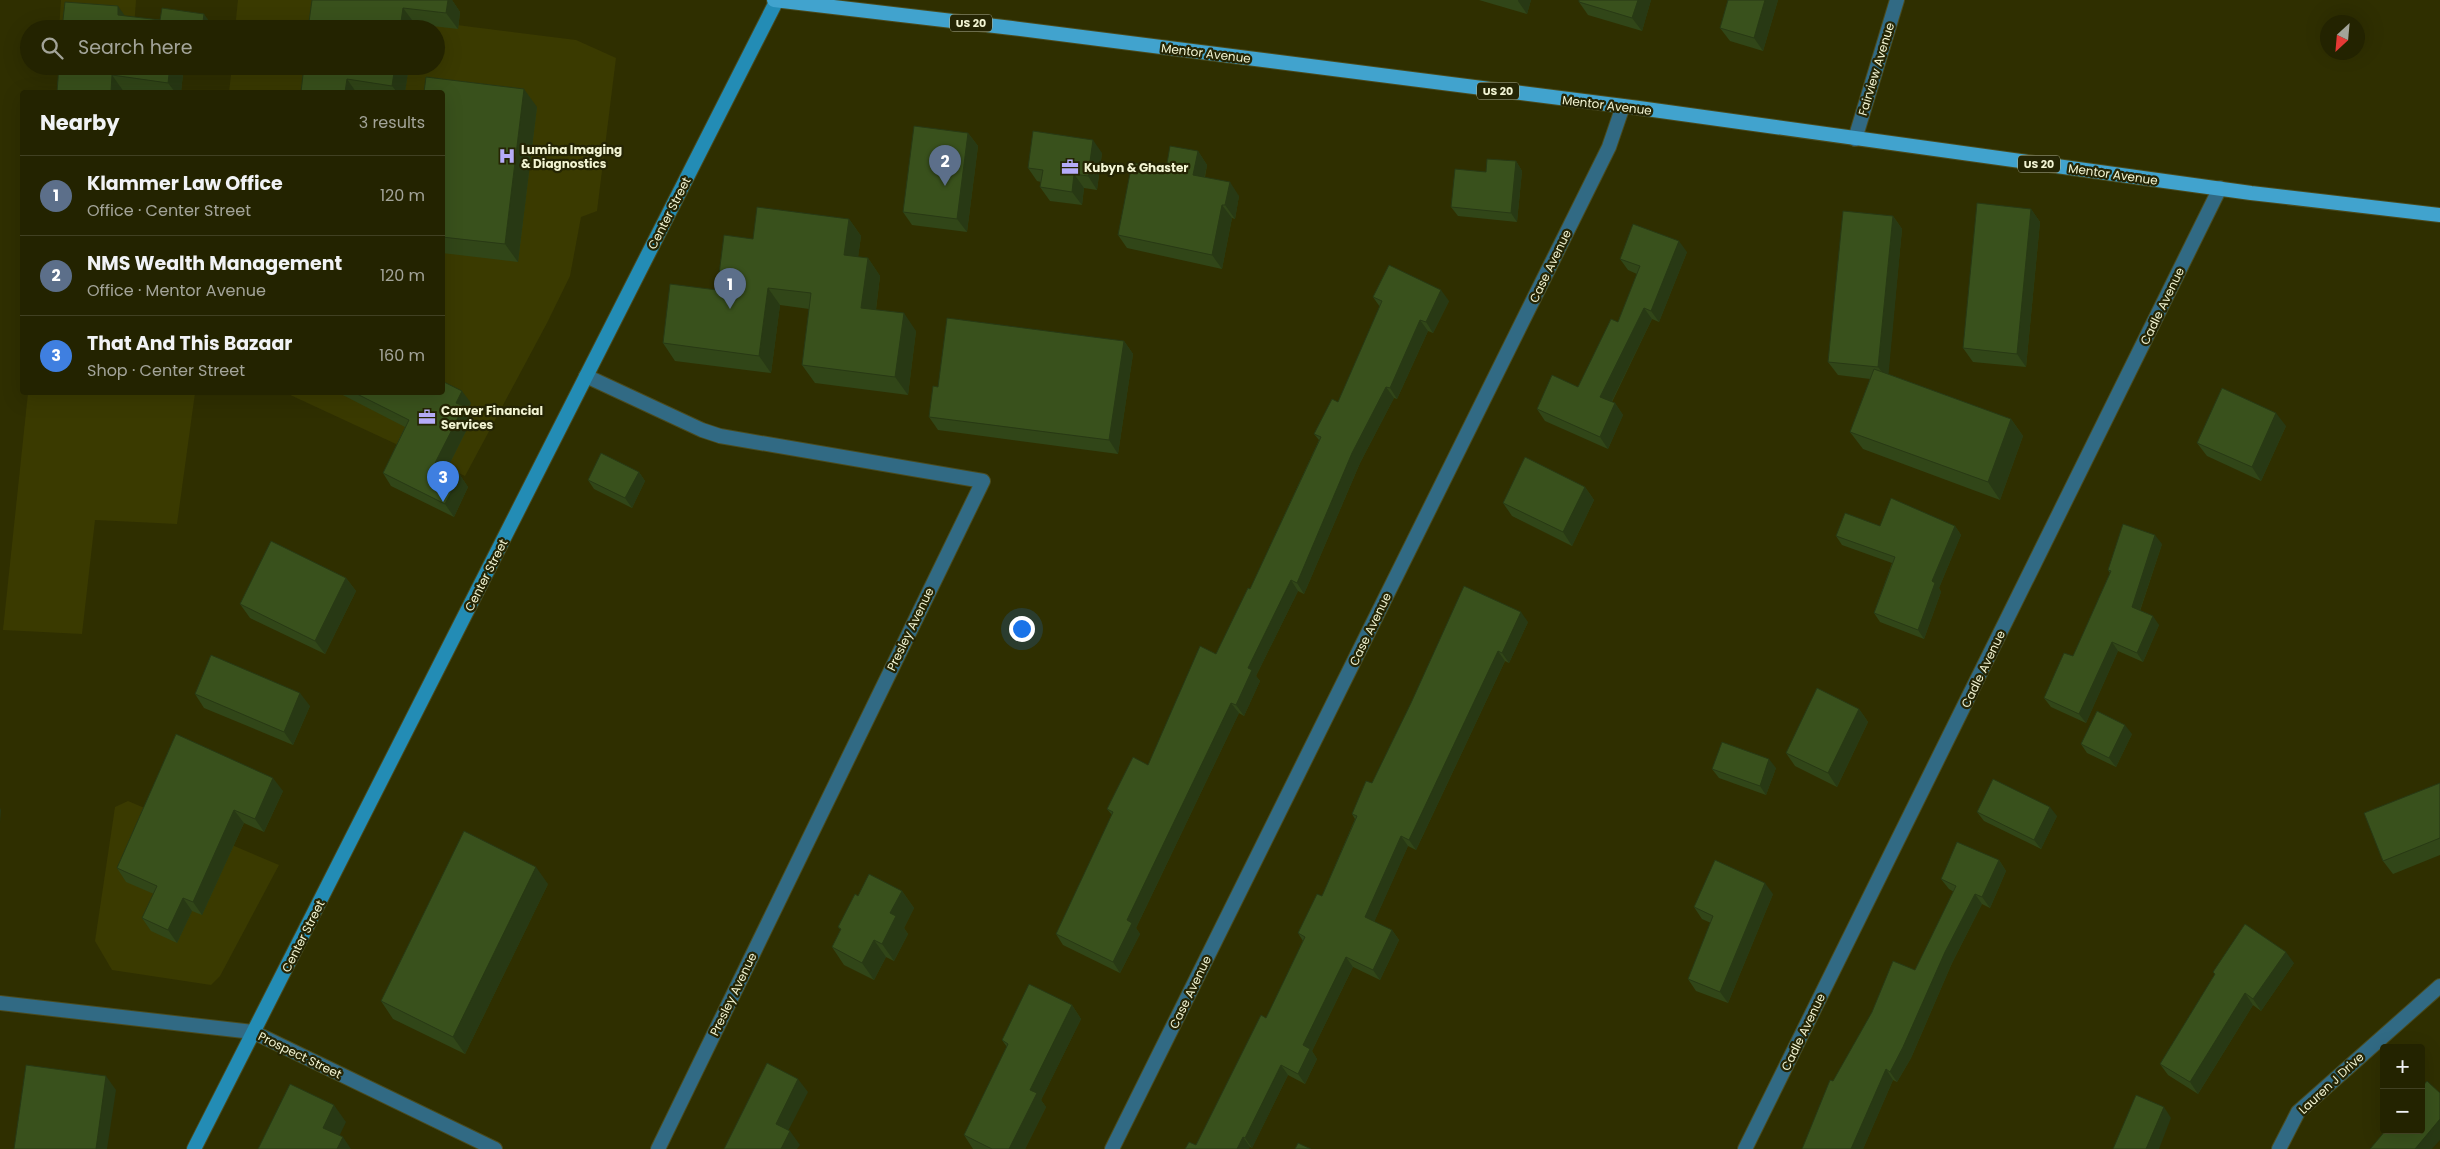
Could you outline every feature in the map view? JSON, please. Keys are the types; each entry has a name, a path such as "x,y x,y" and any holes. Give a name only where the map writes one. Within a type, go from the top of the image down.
{"main road":[{"name":"Mentor Avenue","path":"776,0 1012,28 1623,106 2220,188 2440,215"},
{"name":"Center Street","path":"194,1149 776,0"}],"street":[{"name":"Fairview Avenue","path":"1855,139 1897,0"},
{"name":"Case Avenue","path":"1112,1149 1609,147 1623,106"},
{"name":"Cadle Avenue","path":"1745,1149 2220,188"},
{"name":"Presley Avenue","path":"586,376 702,430 720,436 982,482 658,1149"},
{"name":"Lauren J Drive","path":"2279,1149 2298,1112 2440,986"},
{"name":"Prospect Street","path":"0,1003 253,1032 495,1149"}],"shaded area":[{"path":"61,0 136,0 135,20 60,20"},
{"path":"238,0 395,0 435,20 236,20"},
{"path":"445,24 576,40 616,58 597,211 581,217 570,276 465,476 290,395 445,395 445,90 229,90 231,75 445,75"},
{"path":"28,395 195,395 177,524 95,520 82,634 3,630"},
{"path":"128,801 279,865 220,976 211,985 112,970 95,941 115,807"}],"building":[{"path":"312,0 448,0 446,13 403,8 401,20 309,20"},
{"path":"1579,0 1638,0 1632,18 1579,2"},
{"path":"1728,0 1765,0 1754,38 1720,28"},
{"path":"65,2 118,6 118,15 160,20 63,20"},
{"path":"162,8 204,14 203,20 160,20"},
{"path":"58,75 112,75 111,90 57,90"},
{"path":"112,75 169,75 168,83"},
{"path":"303,75 394,75 392,86 347,79 345,90 301,90"},
{"path":"426,77 524,89 505,244 445,237 445,90 424,90"},
{"path":"914,126 968,133 957,219 903,212"},
{"name":"Kubyn & Ghaster","path":"1033,131 1093,140 1088,176 1074,174 1072,192 1040,187 1043,170 1028,168"},
{"path":"1170,146 1198,151 1193,175 1230,182 1225,205 1222,205 1212,255 1118,235 1132,163 1166,169"},
{"path":"1487,159 1516,161 1511,213 1451,207 1455,169 1486,172"},
{"path":"1977,203 2031,209 2017,354 1963,348"},
{"path":"757,207 849,219 844,255 868,258 861,308 904,313 895,377 802,365 811,293 768,288 759,356 663,343 670,284 717,290 724,235 753,239"},
{"path":"1843,211 1893,216 1878,367 1828,362"},
{"path":"1633,224 1679,241 1651,311 1644,308 1600,397 1615,403 1600,437 1537,409 1552,375 1578,387 1611,319 1618,322 1640,266 1620,259"},
{"path":"1389,265 1441,290 1426,322 1420,320 1390,388 1386,387 1352,453 1297,583 1291,580 1248,668 1252,670 1236,705 1231,703 1127,920 1132,923 1113,962 1056,934 1113,812 1107,809 1133,757 1148,765 1200,646 1216,654 1248,588 1250,589 1321,437 1314,434 1332,399 1338,402 1382,301 1373,297"},
{"path":"947,318 1124,341 1109,440 929,417 933,386 938,387"},
{"path":"1874,369 2011,419 1988,482 1850,432"},
{"path":"445,382 462,391 456,403 464,406 435,463 460,475 445,504 383,473 409,420 359,395 445,395"},
{"path":"2222,388 2276,413 2252,467 2197,443"},
{"path":"601,453 639,472 625,498 588,480"},
{"path":"1525,457 1585,487 1563,532 1503,503"},
{"path":"1891,498 1955,526 1932,581 1935,583 1918,630 1874,613 1895,557 1836,536 1845,513 1880,526"},
{"path":"2123,524 2155,535 2132,607 2153,616 2137,653 2112,642 2079,714 2044,698 2064,653 2073,656 2111,571 2108,570"},
{"path":"271,541 346,578 315,641 240,604"},
{"path":"1464,586 1521,612 1502,653 1498,651 1409,840 1401,836 1365,917 1392,930 1373,970 1346,957 1303,1045 1310,1049 1298,1074 1281,1065 1245,1138 1243,1137 1237,1149 1185,1149 1189,1142 1196,1145 1261,1015 1266,1018 1305,937 1298,933 1317,894 1322,896 1357,816 1352,814 1366,781 1372,783"},
{"path":"211,655 300,693 284,732 195,694"},
{"path":"1817,688 1859,709 1828,773 1786,753"},
{"path":"2097,711 2125,725 2109,758 2081,744"},
{"path":"176,734 273,778 255,819 234,810 193,902 183,898 168,930 142,918 157,886 117,868"},
{"path":"1722,742 1769,759 1760,786 1712,769"},
{"path":"1993,779 2050,807 2034,840 1977,812"},
{"path":"2440,783 2440,838 2383,861 2364,813"},
{"path":"464,831 536,867 453,1037 381,1001"},
{"path":"1957,842 1999,860 1982,897 1975,894 1945,952 1903,1047 1890,1072 1886,1069 1851,1149 1802,1149 1830,1080 1833,1081 1872,1012 1893,961 1915,970 1956,886 1941,879"},
{"path":"1715,860 1765,883 1720,992 1688,979 1713,916 1694,907"},
{"path":"869,874 902,891 890,913 896,916 882,944 874,940 862,963 832,947 841,929 838,927 855,894 858,896"},
{"path":"2245,924 2286,952 2253,999 2245,993 2190,1082 2160,1064 2215,974 2213,972"},
{"path":"1029,984 1072,1005 1030,1090 1037,1093 1009,1149 992,1149 964,1135 1008,1044 1002,1040"},
{"path":"767,1063 798,1079 776,1124 790,1131 781,1149 724,1149"},
{"path":"26,1065 106,1076 96,1149 14,1149"},
{"path":"2427,1081 2440,1093 2440,1119 2415,1149 2370,1149 2383,1134 2425,1134 2425,1083"},
{"path":"290,1084 334,1105 323,1128 343,1137 337,1149 258,1149"},
{"path":"2136,1095 2164,1107 2146,1149 2113,1149"},
{"path":"1298,1143 1311,1149 1295,1149"}],"place":[{"name":"Lumina Imaging & Diagnostics","path":"507,156"},
{"name":"Kubyn & Ghaster","path":"1070,167"},
{"name":"NMS Wealth Management","path":"945,186"},
{"name":"Klammer Law Office","path":"730,309"},
{"name":"Carver Financial Services","path":"427,417"},
{"name":"That And This Bazaar","path":"443,502"}]}
